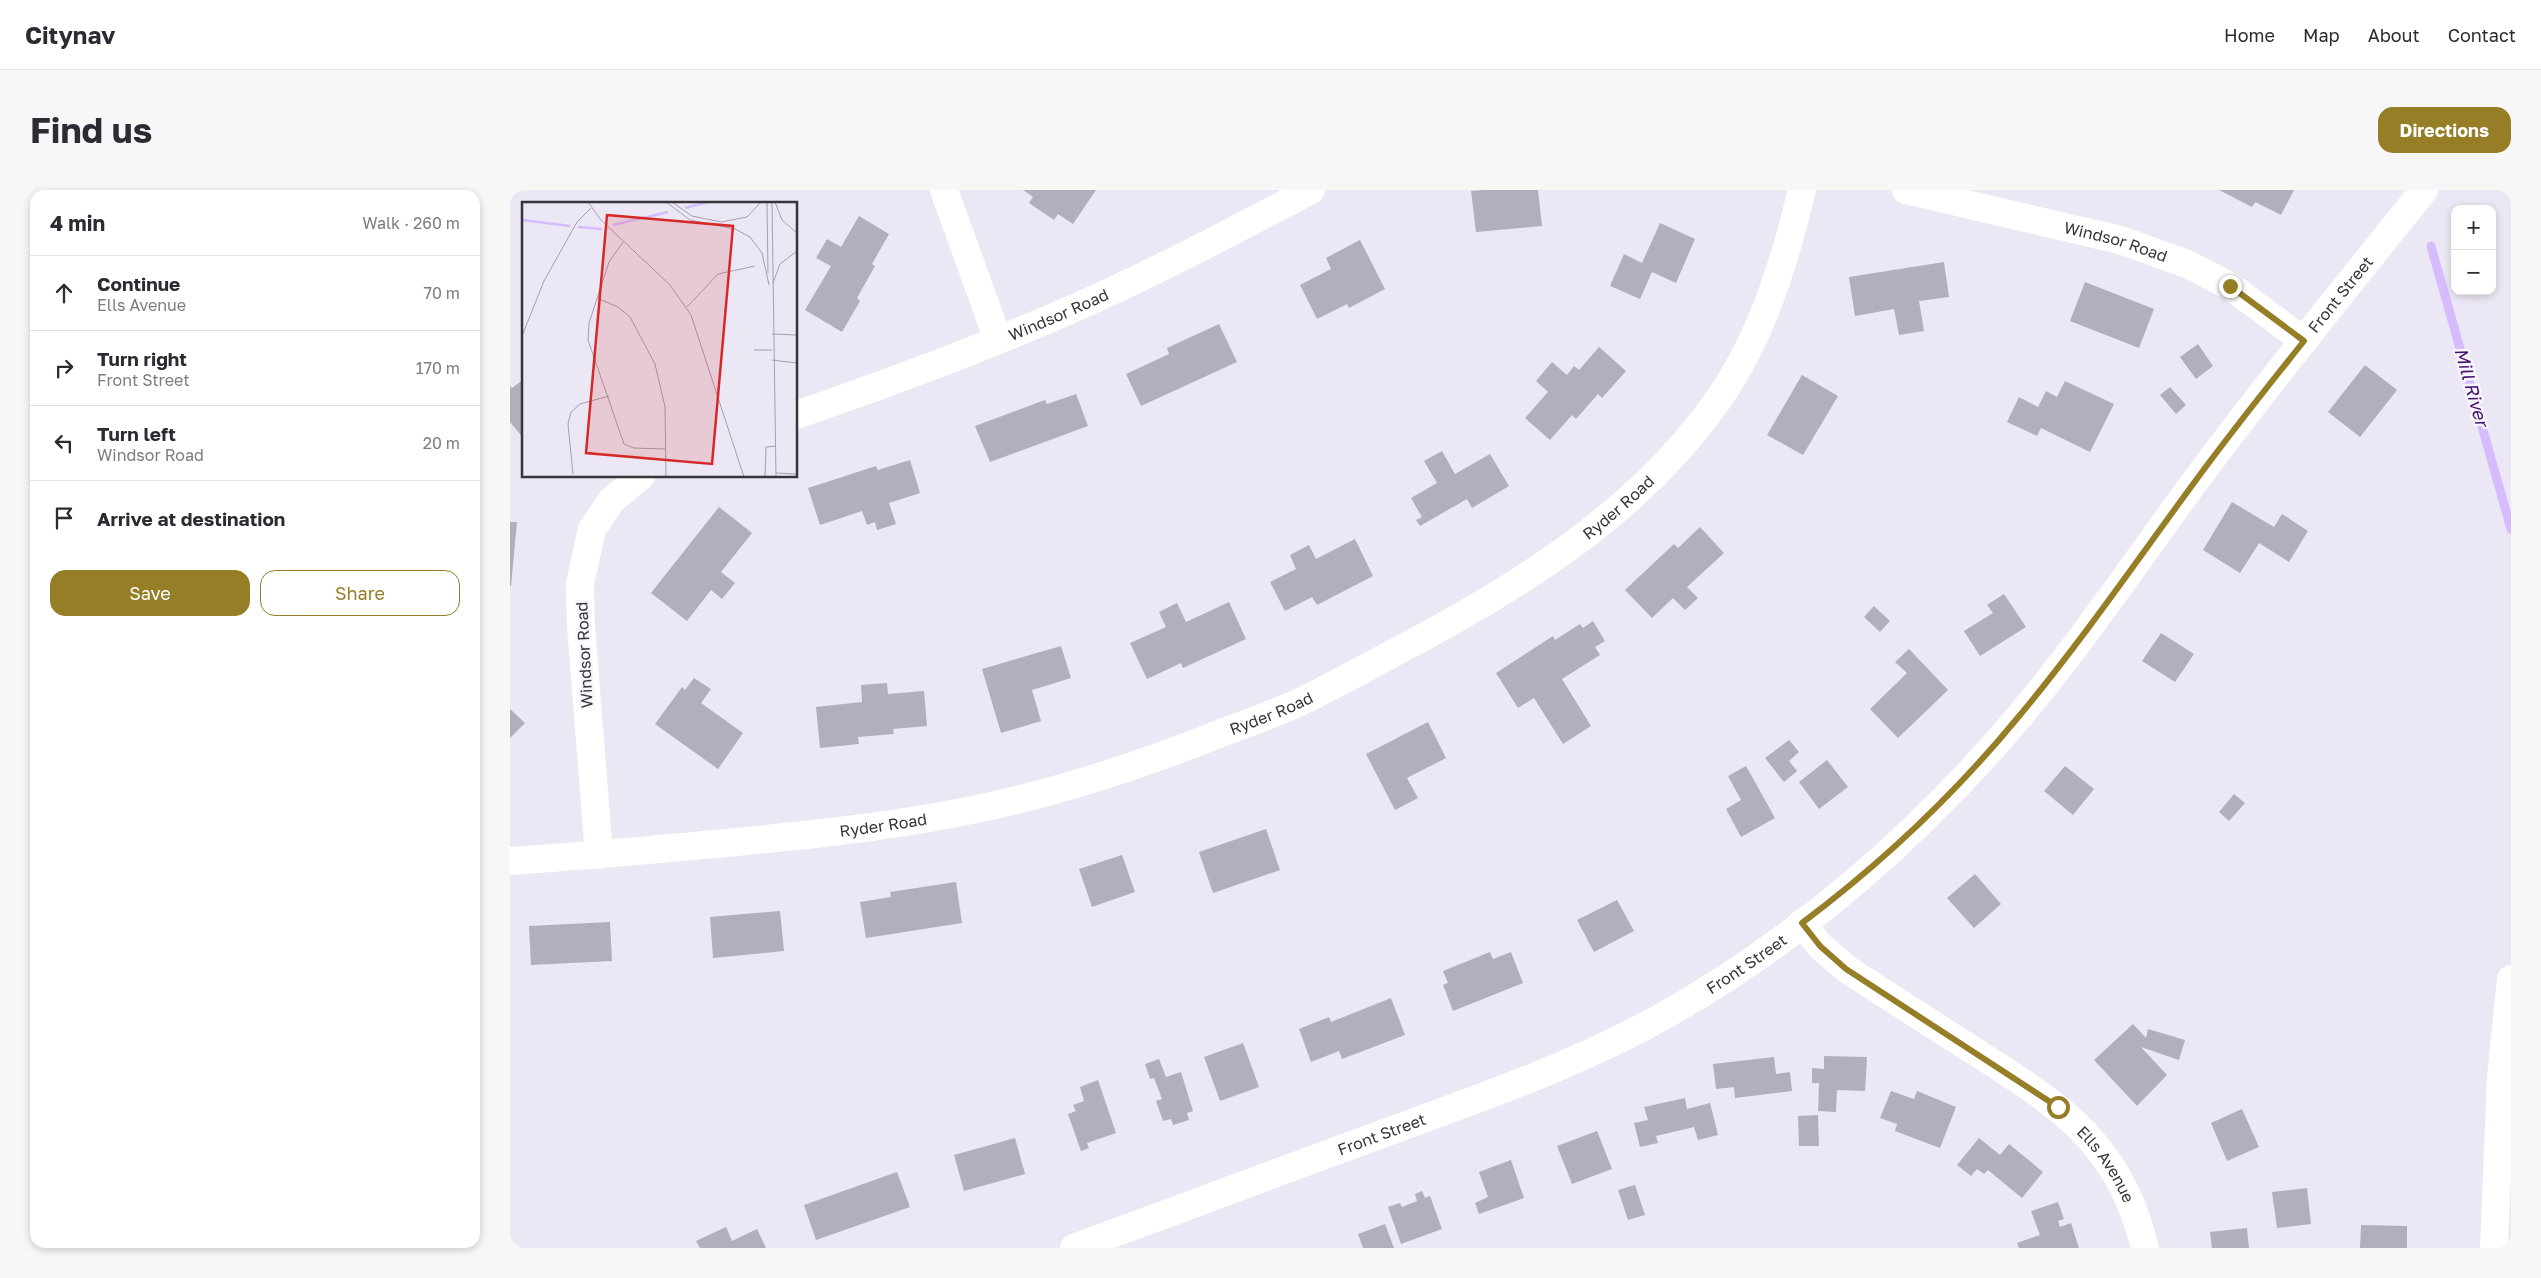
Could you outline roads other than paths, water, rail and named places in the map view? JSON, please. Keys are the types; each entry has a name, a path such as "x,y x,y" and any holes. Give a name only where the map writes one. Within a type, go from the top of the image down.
{"main road":[{"path":"944,190 998,340"},
{"name":"Windsor Road","path":"798,414 998,340 1098,297 1188,254 1311,190"},
{"name":"Ryder Road","path":"510,861 599,855 866,829 950,815 1044,794 1168,754 1301,702 1435,631 1521,581 1607,519 1675,455 1719,399 1752,345 1776,285 1802,190"},
{"name":"Windsor Road","path":"1906,190 2120,240 2186,264 2230,286 2304,341"},
{"name":"Front Street","path":"1074,1248 1466,1103 1584,1055 1670,1012 1740,968 1802,923 1877,863 1926,818 2020,716 2091,624 2200,475 2424,190"},
{"name":"Windsor Road","path":"599,855 582,635 580,584 592,529 612,500 639,478"},
{"name":"Ells Avenue","path":"1802,923 1820,946 1846,969 2039,1092 2073,1120 2104,1156 2119,1178 2139,1224 2145,1248"},
{"path":"2494,1248 2502,1060 2511,980"}],"waterway":[{"name":"Mill River","path":"2431,246 2511,529"}]}
